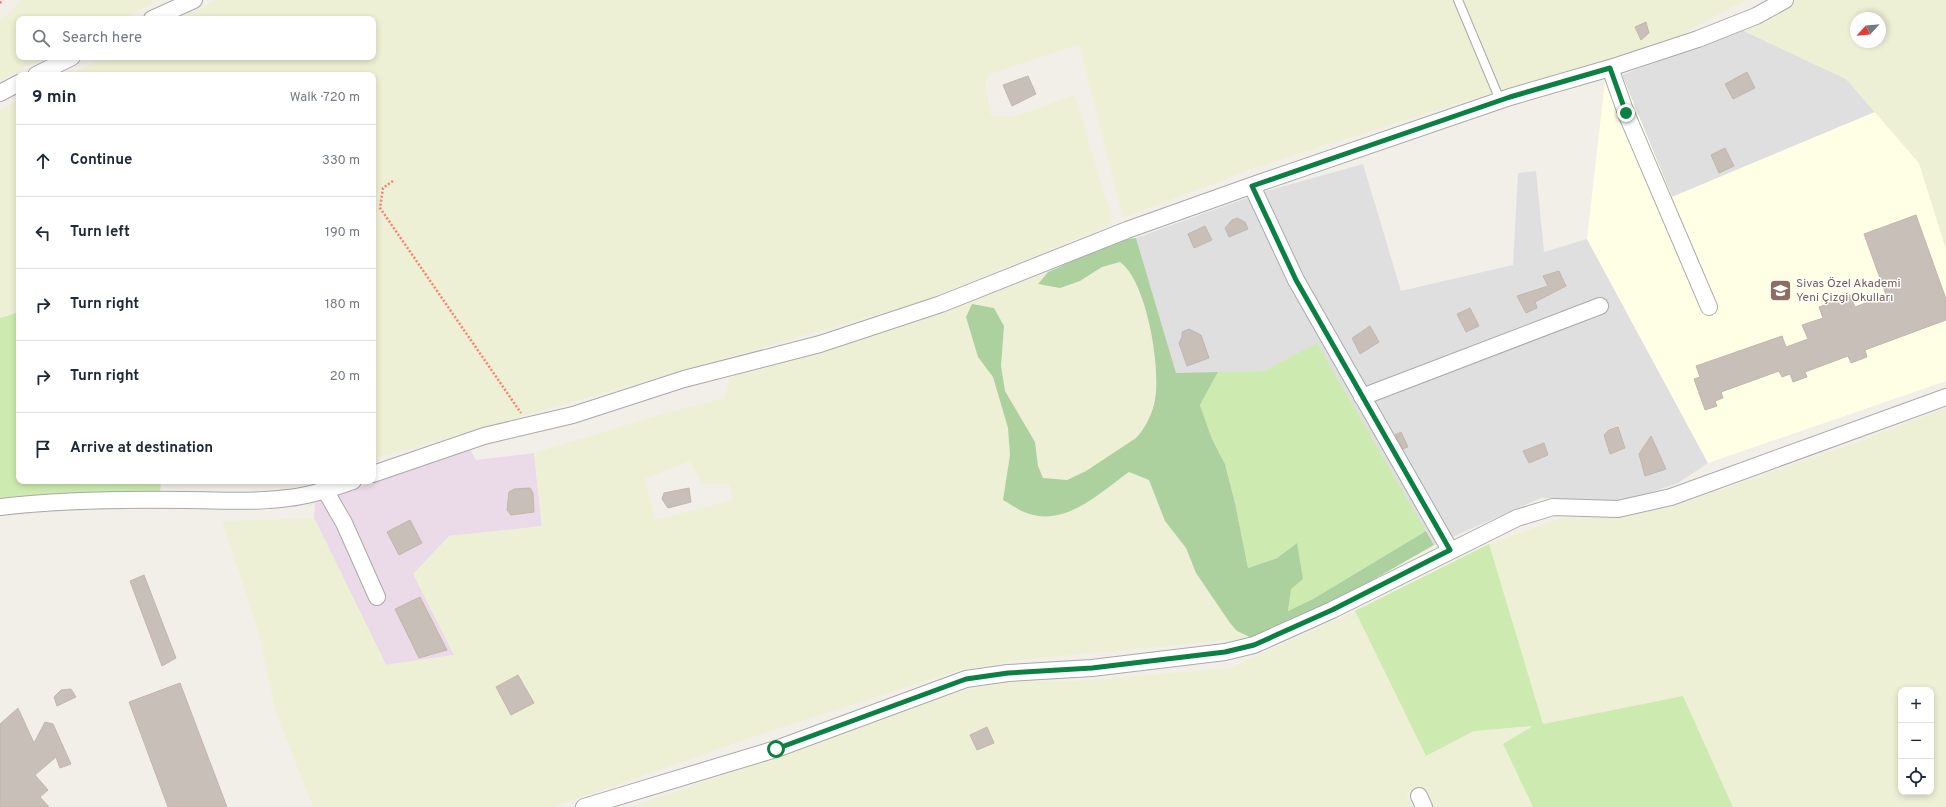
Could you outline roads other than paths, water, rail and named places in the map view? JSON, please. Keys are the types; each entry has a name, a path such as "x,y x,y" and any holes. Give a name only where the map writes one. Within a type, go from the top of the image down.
{"street":[{"path":"159,16 194,0"},
{"path":"376,473 484,436 573,415 684,379 820,344 941,304 1127,230 1252,186 1500,100 1610,68 1705,36 1756,16 1785,0"},
{"path":"42,72 66,60"},
{"path":"1610,68 1626,113 1709,307"},
{"path":"0,93 16,85"},
{"path":"1252,186 1296,280 1450,550"},
{"path":"1362,397 1600,306"},
{"path":"584,807 776,749 966,679 1008,673 1092,668 1225,652 1254,645 1332,610 1517,518 1553,507 1618,509 1671,497 1946,397"},
{"path":"0,506 94,501 234,501 288,498 325,490 344,484"},
{"path":"325,490 344,523 377,597"}],"lane":[{"path":"1458,0 1500,100"}],"place":[{"name":"Sivas Özel Akademi Yeni Çizgi Okulları","path":"1781,291"}]}
